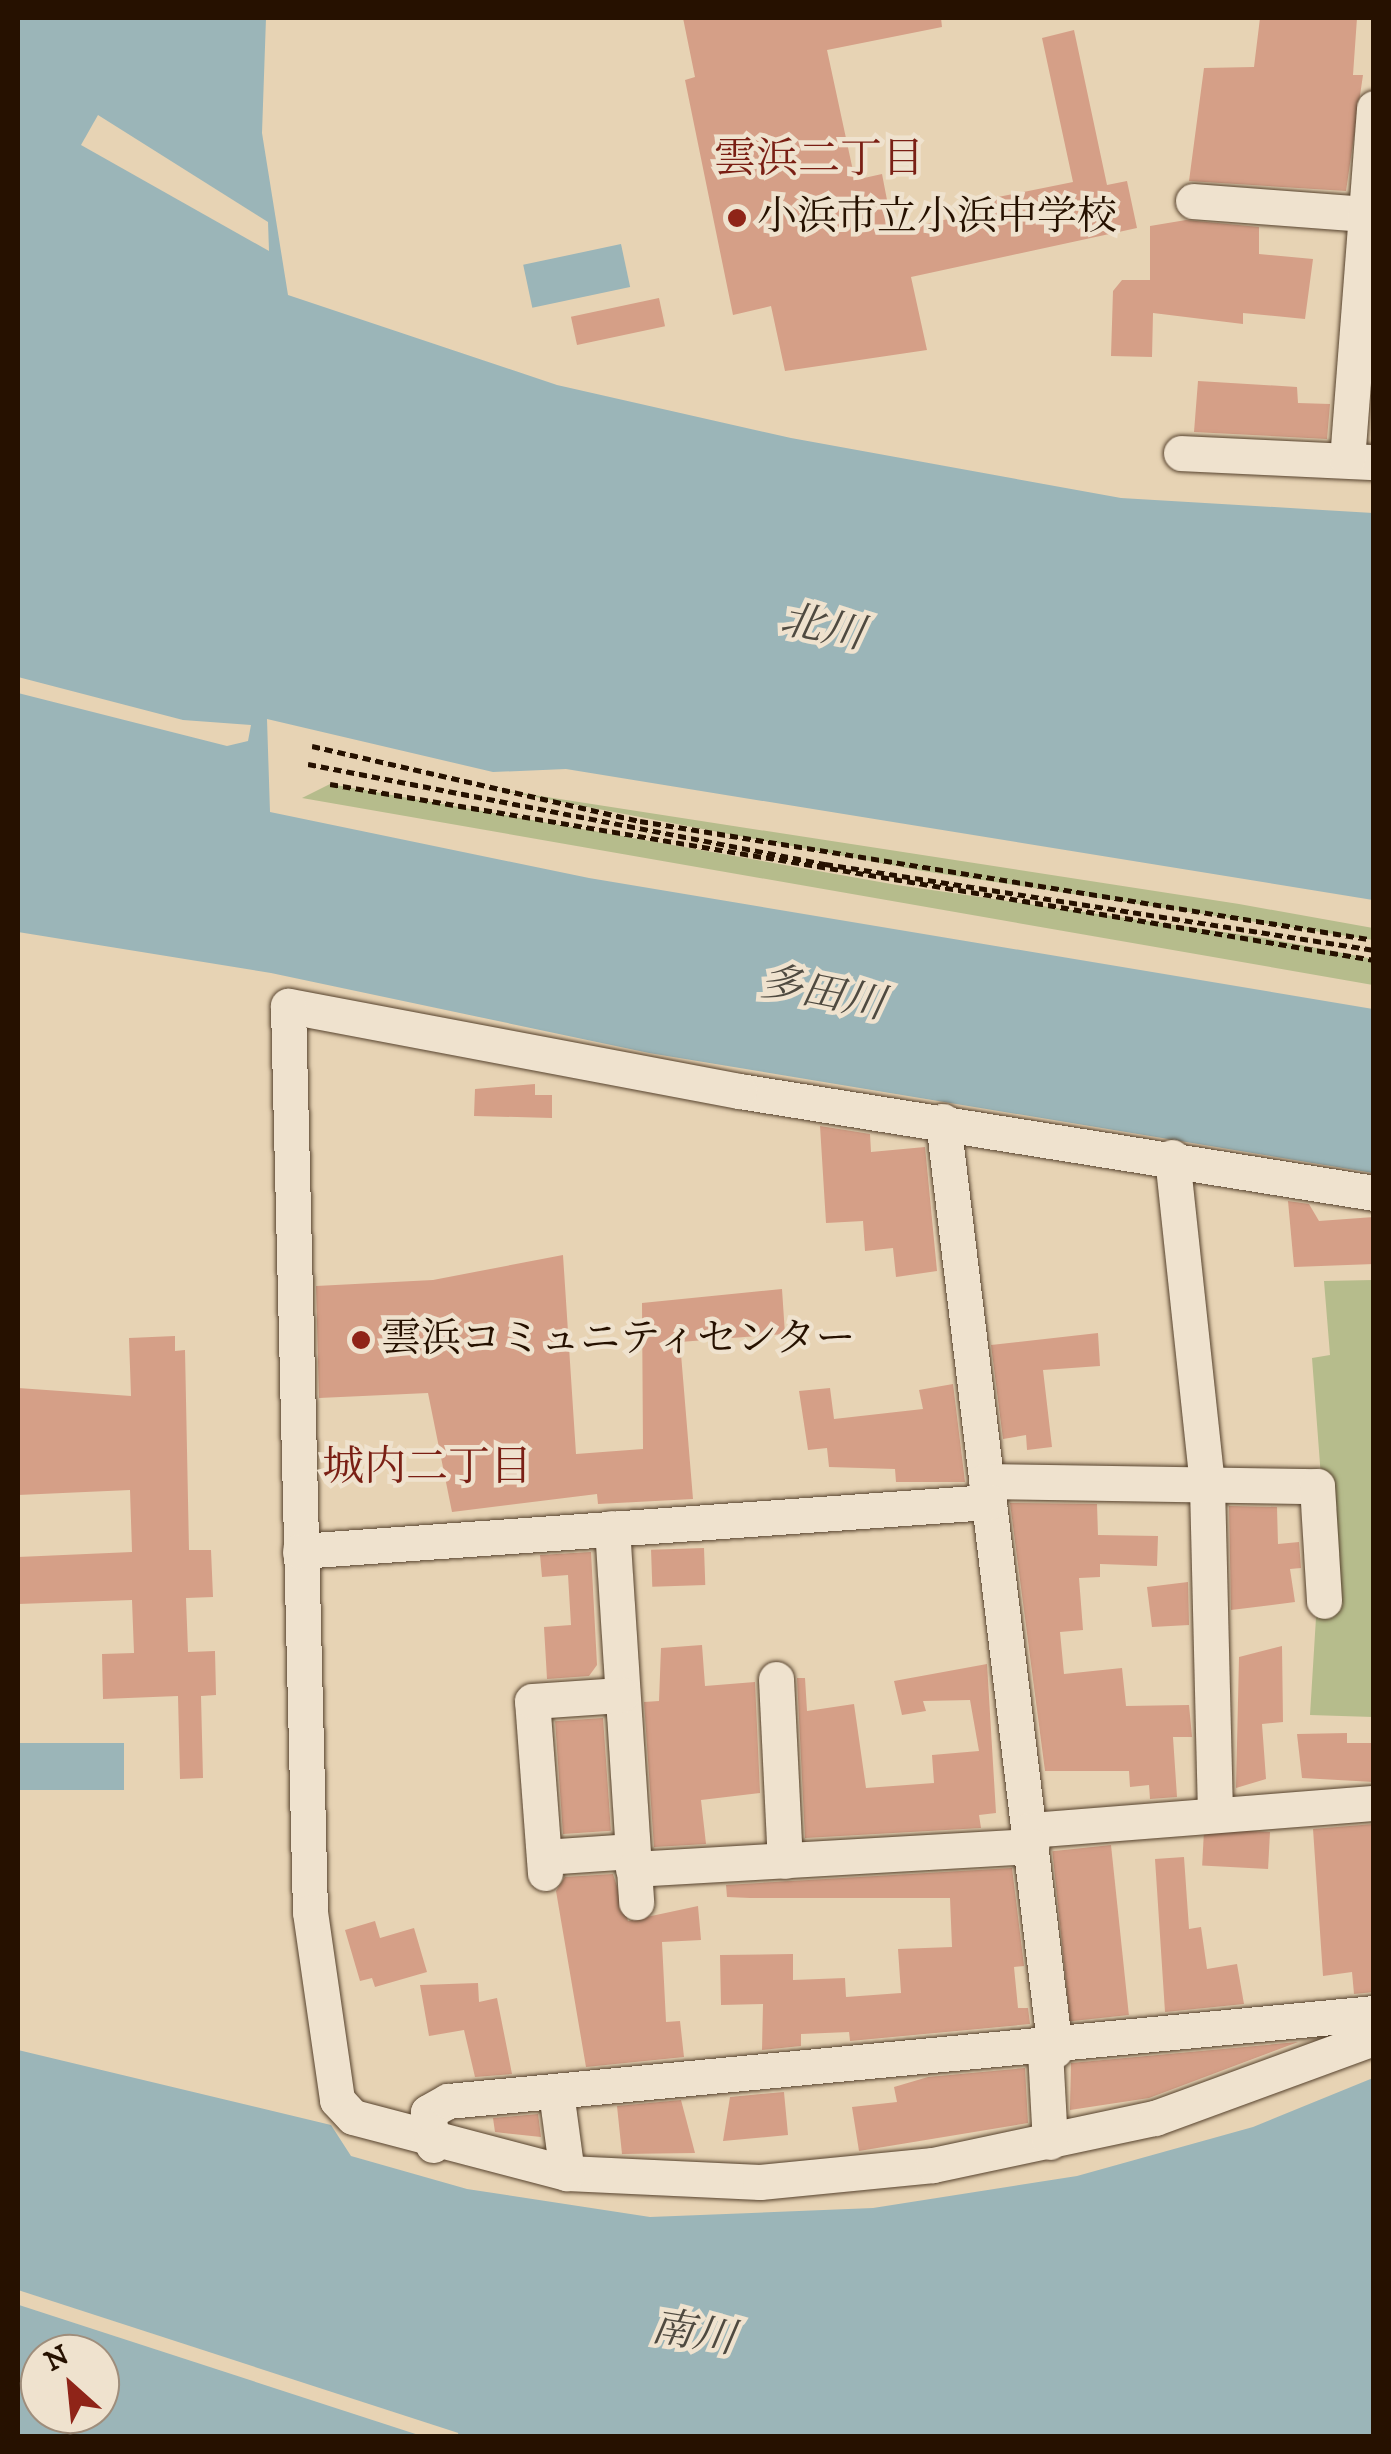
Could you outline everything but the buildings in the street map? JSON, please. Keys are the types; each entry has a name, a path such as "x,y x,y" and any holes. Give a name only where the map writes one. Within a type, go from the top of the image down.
{"street":[{"path":"1181,453 1360,461 1365,214 1374,108"},
{"path":"1193,202 1365,214"},
{"path":"1374,1194 288,1006 310,1912 337,2100 353,2118 434,2145 567,2173 760,2182 1050,2142 1229,2096 1374,2038"},
{"path":"944,1121 1030,1838 1050,2050 1050,2142"},
{"path":"1172,1158 1206,1482 1216,1816"},
{"path":"300,1551 612,1528 987,1491 1206,1482 1317,1486 1324,1601"},
{"path":"612,1528 634,1874"},
{"path":"776,1679 785,1861"},
{"path":"621,1695 532,1702 545,1865 634,1874 1374,1803"},
{"path":"434,2145 428,2112 435,2104 556,2092 692,2072 1050,2050 1374,2013"},
{"path":"556,2092 567,2173"}],"path":[{"path":"312,746 640,821 1374,940"},
{"path":"308,764 825,864 1374,950"},
{"path":"330,784 1374,960"}],"green space":[{"path":"330,784 897,885 1265,938 1373,959 1373,985 302,798"},
{"path":"488,788 1239,904 1373,928 1373,940 923,871"},
{"path":"1373,1280 1373,1717 1310,1715 1323,1504 1312,1358 1330,1355 1324,1281"}],"water":[{"path":"18,18 266,18 262,133 288,295 557,385 791,438 1121,498 1373,513 1373,900 566,769 493,772 267,719 270,812 589,878 1373,1009 1373,1173 649,1053 271,973 18,932"},
{"path":"621,244 630,287 532,308 523,265"},
{"path":"18,1743 124,1743 124,1790 18,1790"},
{"name":"南川","path":"18,2050 331,2125 351,2156 467,2189 650,2217 873,2208 1077,2176 1253,2127 1373,2078 1373,2436 18,2436"}],"pier":[{"path":"98,115 268,222 269,251 81,145"},
{"path":"18,677 183,720 251,725 248,741 227,746 18,693"},
{"path":"18,2290 458,2433 457,2436 422,2436 120,2338 120,2334 108,2334 18,2305"}],"place":[{"name":"小浜市立小浜中学校","path":"737,218"},
{"name":"雲浜コミュニティセンター","path":"361,1340"}],"district":[{"name":"雲浜二丁目","path":"819,160"},
{"name":"城内二丁目","path":"427,1468"}],"water label":[{"name":"北川","path":"822,628"},
{"name":"多田川","path":"822,994"}]}
